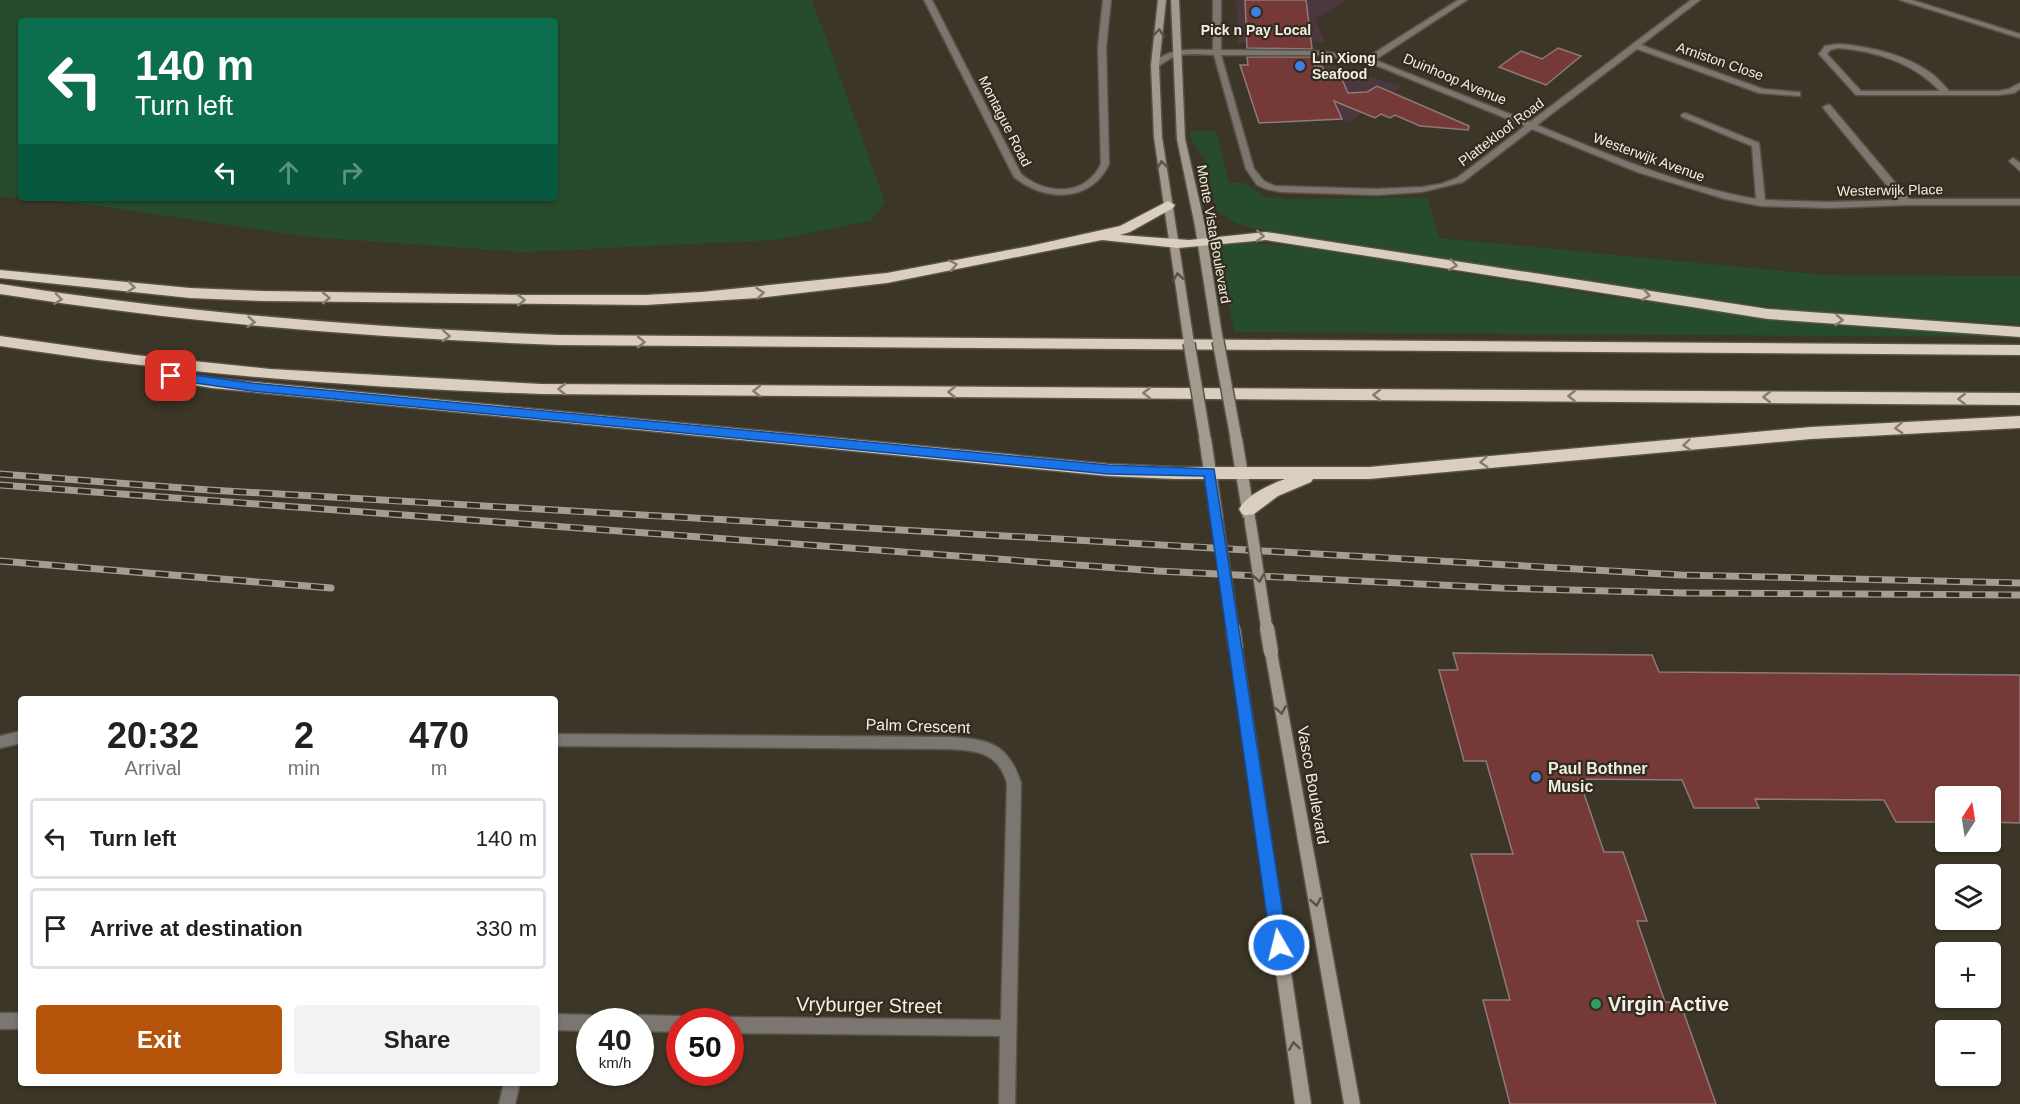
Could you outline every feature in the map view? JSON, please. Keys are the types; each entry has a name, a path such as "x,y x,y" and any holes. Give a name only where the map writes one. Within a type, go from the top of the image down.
{"highway":[{"path":"0,274 190,293 263,296 645,300 758,293 887,278 1100,236 1125,229 1168,205"},
{"path":"1100,236 1173,244 1203,243 1235,236 1266,236 1768,314 2020,332"},
{"path":"0,290 250,322 387,333 521,339 2020,350"},
{"path":"0,341 65,352 203,368 336,379 541,389 2020,399"},
{"path":"65,352 132,369 212,383 1108,470 1369,473 1811,433 2020,422"},
{"path":"1249,515 1272,491 1315,474"}],"main road":[{"path":"1162,0 1155,65 1158,137 1205,438 1303,1104"},
{"name":"Monte Vista Boulevard","path":"1175,0 1181,139 1203,243 1212,309 1242,471"},
{"name":"Vasco Boulevard","path":"1242,471 1271,652 1352,1104"}],"street":[{"name":"Montague Road","path":"928,0 1017,175 1025,184 1057,192 1085,187 1095,182 1103,173 1105,164 1102,47 1107,0"},
{"path":"1217,0 1217,53"},
{"path":"1370,59 1463,0"},
{"name":"Plattekloof Road","path":"1217,53 1250,169 1255,178 1267,187 1287,190 1413,191 1434,189 1460,180 1696,0"},
{"path":"1904,0 2020,36"},
{"path":"1948,94 1925,73 1911,66 1848,45 1826,46 1824,50 1823,54 1859,93 1948,94 1998,93 2011,92 2020,85"},
{"name":"Arniston Close","path":"1636,46 1762,91 1797,94"},
{"path":"1155,65 1165,57 1177,52"},
{"name":"Duinhoop Avenue","path":"1177,52 1328,53 1370,59 1532,126"},
{"path":"1827,107 1906,202"},
{"path":"1685,115 1756,145 1761,203"},
{"name":"Westerwijk Avenue","path":"1532,126 1650,174 1703,191 1761,203"},
{"name":"Westerwijk Place","path":"1761,203 1829,205 2020,202"},
{"path":"0,742 18,737"},
{"name":"Palm Crescent","path":"558,740 948,743 977,745 997,753 1010,767 1014,783 1006,1104"},
{"path":"0,1022 18,1022"},
{"path":"558,1022 576,1023"},
{"name":"Vryburger Street","path":"744,1025 1008,1028"},
{"path":"507,1104 511,1086"}],"shaded area":[{"path":"1236,0 1348,0 1315,19 1325,42 1238,43"},
{"path":"1323,64 1341,67 1341,69 1402,86 1347,123 1342,119 1259,123 1240,65"}],"green space":[{"path":"0,0 812,0 885,202 871,221 775,240 524,252 310,237 51,201 558,201 558,18 18,18 18,198 0,197"},
{"path":"1190,131 1216,131 1229,183 1246,183 1264,197 1284,199 1428,198 1439,238 1825,275 2020,276 2020,324 1804,311 1696,297 1252,228 1234,222 1216,210 1205,160 1191,139"},
{"path":"1227,241 1301,247 1610,297 1838,326 2007,337 1234,332 1219,248"}],"building":[{"path":"1245,0 1306,0 1312,49 1247,48"},
{"path":"1558,48 1581,56 1546,85 1499,67 1521,51 1542,59"},
{"path":"1247,57 1313,57 1315,66 1322,66 1325,72 1339,72 1348,93 1367,92 1377,86 1469,126 1468,130 1420,126 1395,115 1390,118 1381,114 1375,118 1334,101 1342,119 1259,123 1240,65 1248,65"},
{"path":"1453,653 1652,655 1659,672 2020,675 2020,823 2001,822 2001,786 1935,786 1935,822 1896,822 1884,800 1755,799 1759,808 1694,808 1682,780 1579,779 1604,852 1623,852 1647,921 1637,921 1665,1002 1680,1002 1716,1104 1510,1104 1483,1000 1510,1000 1471,854 1513,854 1486,761 1464,761 1439,670 1458,670"}],"railway":[{"path":"0,474 209,490 1681,575 2020,583"},
{"path":"0,485 1158,571 1500,588 1684,593 2020,595"},
{"path":"0,561 331,588"}],"place":[{"name":"Pick n Pay Local","path":"1256,12"},
{"name":"Lin Xiong Seafood","path":"1300,66"},
{"name":"Paul Bothner Music","path":"1536,777"},
{"name":"Virgin Active","path":"1596,1004"}],"route":[{"path":"171,376 212,383 1108,470 1210,472 1279,945"}]}
